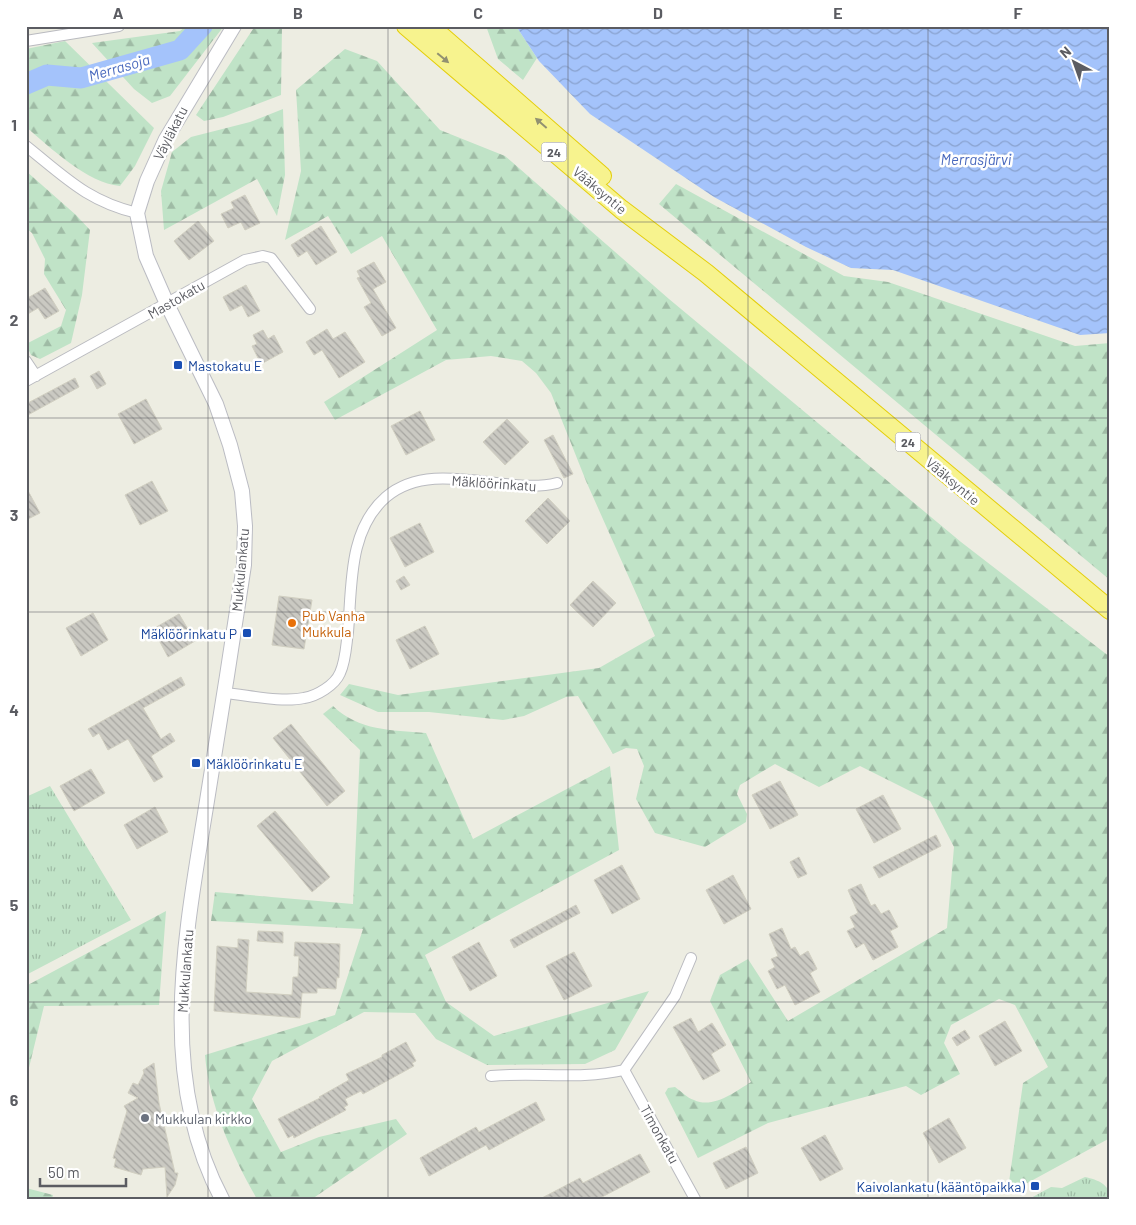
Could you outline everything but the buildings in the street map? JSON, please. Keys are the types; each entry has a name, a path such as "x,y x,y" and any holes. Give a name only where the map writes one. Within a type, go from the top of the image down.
{"highway":[{"name":"Vääksyntie","path":"406,26 621,209 706,273 1110,610"},
{"name":"Vääksyntie","path":"430,26 630,200 706,273"}],"street":[{"path":"26,41 118,26"},
{"name":"Väyläkatu","path":"137,213 147,181 166,138 178,115 234,26"},
{"name":"Väyläkatu","path":"215,58 241,26"},
{"path":"26,146 70,183 92,197 120,209 137,213"},
{"name":"Mukkulankatu","path":"137,213 146,256 166,304 216,404 230,445 242,491 245,526 244,565 181,977 181,1016 185,1076 202,1157 220,1196"},
{"name":"Mastokatu","path":"31,379 245,260 263,256 271,258 310,309"},
{"path":"26,361 31,379"},
{"name":"Mäklöörinkatu","path":"224,693 289,699 305,698 326,688 340,674 345,656 354,557 358,541 373,512 387,497 403,487 424,482 461,478 543,486 557,483"},
{"path":"491,1076 521,1073 596,1074 624,1070 675,996 691,958"},
{"name":"Timonkatu","path":"624,1070 695,1199"}],"green space":[{"path":"186,26 224,26 170,96 152,103 134,89 92,43 180,31"},
{"path":"255,26 282,26 281,95 223,117 204,121 196,115"},
{"path":"486,26 516,26 537,58 523,80 498,59"},
{"path":"65,41 154,128 135,166 120,186 82,172 26,127 26,49"},
{"path":"345,49 377,61 440,130 505,156 669,299 961,542 1110,657 1110,1138 1020,1187 1009,1182 1023,1083 1048,1067 1015,1005 999,999 951,1025 944,1043 960,1074 921,1095 906,1086 768,1123 698,1158 665,1093 668,1088 675,1087 691,1099 709,1102 724,1098 751,1082 710,1001 720,975 748,959 788,1021 947,928 954,847 930,801 860,766 819,787 775,764 740,785 737,794 747,814 746,822 705,847 655,833 636,799 644,766 637,749 626,748 613,754 578,696 566,697 524,716 503,720 429,712 378,712 340,695 349,684 398,695 599,668 655,636 586,481 551,393 536,373 522,361 491,356 446,360 335,420 324,402 437,330 382,236 351,254 328,216 285,240 301,171 296,90"},
{"path":"283,109 285,175 277,216 257,179 164,230 161,191 172,152 191,137 250,122"},
{"path":"26,171 76,215 90,230 82,295 71,343 40,359 31,355 26,344 61,326 66,310 44,274 45,259 32,233 26,228"},
{"path":"676,184 844,276 888,282 1075,346 1110,343 1110,580 659,204"},
{"path":"333,706 343,714 365,725 388,730 426,733 473,839 610,766 619,850 425,955 446,1002 494,1036 649,991 615,1050 585,1064 487,1065 436,1039 415,1013 364,1012 272,1061 252,1099 281,1152 319,1137 396,1119 407,1134 312,1199 257,1199 223,1129 211,1092 205,1055 335,1015 363,929 211,921 215,892 353,904 360,750 323,714"},
{"path":"50,786 131,920 26,975 28,796"},
{"path":"166,911 159,1005 44,1006 26,1080 26,986"},
{"path":"1085,1177 1099,1181 1106,1186 1110,1199 1029,1199 1051,1187 1062,1188"},
{"path":"26,1188 53,1195 52,1199 26,1199"}],"water":[{"name":"Merrasjärvi","path":"516,26 1110,26 1110,333 1080,335 893,270 851,268 806,247 714,197 590,114 539,61"}],"waterway":[{"name":"Merrasoja","path":"26,84 47,75 81,78 180,50 202,26"}],"place":[{"name":"Mastokatu E","path":"178,365"},
{"name":"Pub Vanha Mukkula","path":"292,623"},
{"name":"Mäklöörinkatu P","path":"247,633"},
{"name":"Mäklöörinkatu E","path":"196,763"},
{"name":"Mukkulan kirkko","path":"145,1118"},
{"name":"Kaivolankatu (kääntöpaikka)","path":"1035,1186"}]}
